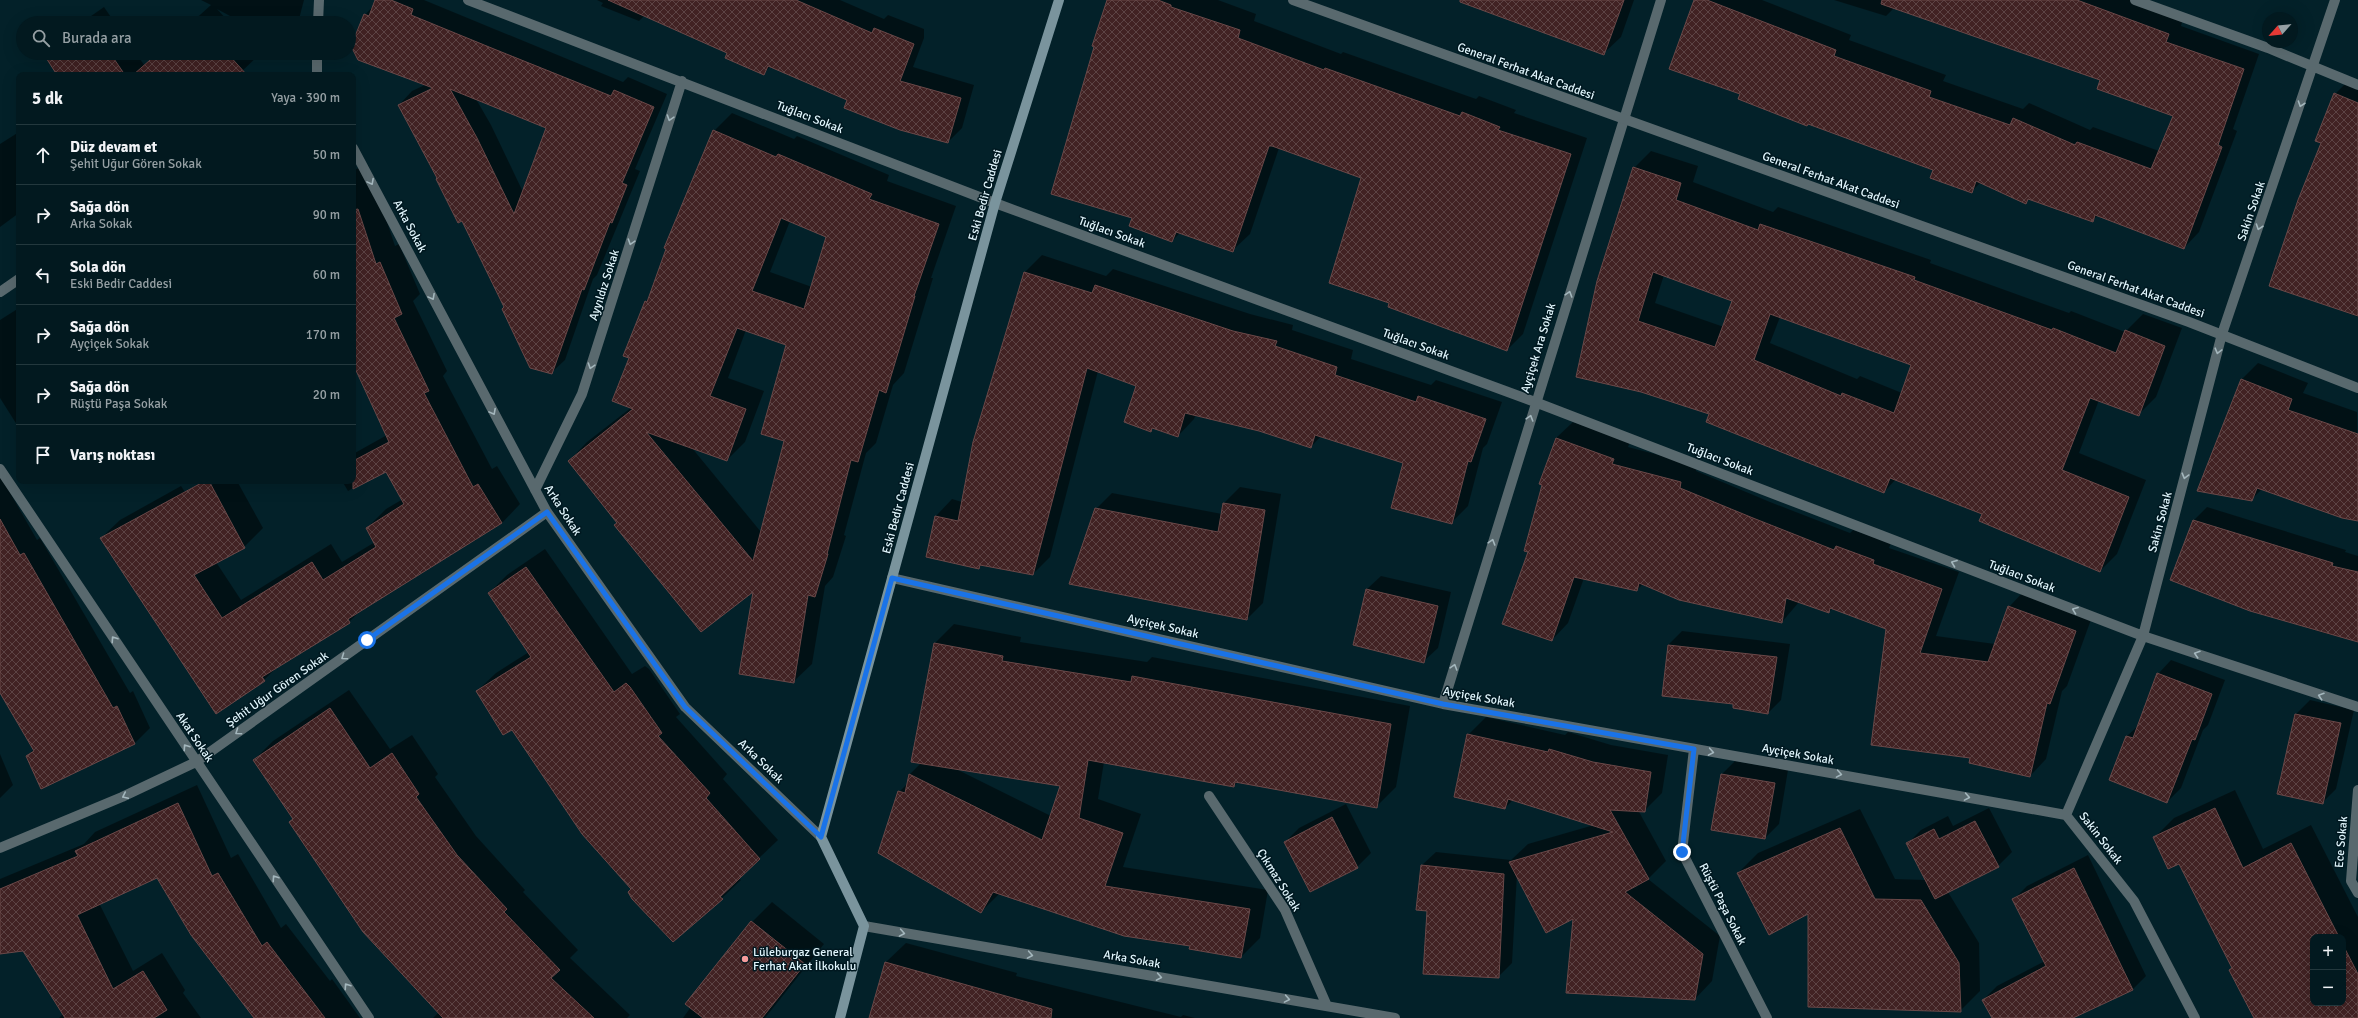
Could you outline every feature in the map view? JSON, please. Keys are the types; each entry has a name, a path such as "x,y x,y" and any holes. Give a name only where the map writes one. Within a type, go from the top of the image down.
{"main road":[{"name":"Eski Bedir Caddesi","path":"821,837 995,203 1059,0"},
{"path":"821,837 864,926 840,1018"}],"street":[{"path":"318,16 319,0"},
{"name":"Tuğlacı Sokak","path":"468,0 682,81 995,203 1535,402 2143,636 2358,706"},
{"name":"General Ferhat Akat Caddesi","path":"1293,0 1623,120 2222,334 2358,388"},
{"name":"Ayçiçek Ara Sokak","path":"1443,704 1535,402 1661,0"},
{"path":"2135,0 2268,48 2358,85"},
{"name":"Sakin Sokak","path":"2195,1018 2134,901 2066,815 2143,636 2222,334 2314,67 2335,0"},
{"path":"317,60 317,72"},
{"name":"Ayyıldız Sokak","path":"535,490 582,394 682,81"},
{"name":"Arka Sokak","path":"356,154 547,512 685,707 821,837"},
{"path":"0,292 16,281"},
{"name":"Akat Sokak","path":"0,469 369,1018"},
{"name":"Şehit Uğur Gören Sokak","path":"0,848 122,797 196,762 547,512"},
{"name":"Ayçiçek Sokak","path":"892,578 1443,704 2066,815"},
{"name":"Rüştü Paşa Sokak","path":"1694,749 1682,852 1767,1018"},
{"name":"Ece Sokak","path":"2358,790 2351,881 2358,893"},
{"name":"Çıkmaz Sokak","path":"1209,796 1285,910 1327,1006"},
{"name":"Arka Sokak","path":"864,926 1395,1018"}],"building":[{"path":"375,0 391,0 413,9 411,15 494,49 611,96 614,90 654,107 622,183 627,185 612,223 610,222 584,290 582,289 552,374 530,368 502,309 504,307 462,221 458,223 436,179 437,178 398,105 433,88 358,60 356,56 356,34 364,14 369,16","holes":["450,89 546,128 514,214 477,138"]},
{"path":"608,0 796,0 872,33 874,28 914,44 900,81 961,98 948,143 900,130 844,108 847,100 768,66 764,75 725,58 727,53"},
{"path":"1107,0 1158,0 1171,5 1171,7 1240,30 1238,38 1324,70 1325,68 1460,116 1462,112 1500,127 1498,130 1571,154 1507,351 1388,307 1389,303 1329,283 1361,178 1272,146 1269,146 1233,252 1176,232 1172,242 1129,226 1132,218 1051,194 1094,47 1092,46"},
{"path":"1460,0 1624,0 1604,55 1460,2"},
{"path":"1694,0 1707,0 1836,50 1834,56 1931,91 1929,97 2010,125 2013,118 2075,145 2077,142 2151,169 2173,116 2097,89 2100,80 1881,4 1882,0 2077,0 2169,34 2166,42 2244,69 2218,145 2222,147 2184,249 2095,215 2093,222 2028,199 2026,204 1976,181 1972,193 1930,178 1933,170 1808,124 1807,126 1738,99 1740,94 1669,69"},
{"path":"47,60 115,60 123,72 55,72"},
{"path":"150,60 233,60 244,72 136,72"},
{"path":"2334,93 2358,103 2358,316 2269,286 2298,200 2321,143 2315,141"},
{"path":"713,130 776,157 778,154 872,194 869,199 939,224 914,296 886,393 879,390 858,462 851,460 828,554 815,597 808,595 794,683 739,674 753,592 701,632 614,525 617,523 568,461 633,409 612,401 629,358 623,356 645,301 647,302 666,249 664,248","holes":["781,218 826,237 804,309 752,291","737,328 786,345 761,434 784,441 753,561 646,432 727,461 746,409 710,396"]},
{"path":"1633,167 1681,183 1676,200 1758,230 1760,224 1915,277 1914,280 2052,330 2053,328 2116,353 2125,330 2165,346 2139,416 2090,398 2062,470 2129,497 2100,572 1979,521 1982,514 1890,478 1884,493 1706,422 1709,414 1641,392 1576,377 1597,281","holes":["1653,272 1732,301 1715,347 1638,321","1770,314 1911,365 1894,413 1842,393 1841,396 1754,360"]},
{"path":"356,209 358,209 376,264 380,262 402,314 394,318 429,391 424,393 473,487 478,484 502,523 348,619 350,623 262,677 265,681 216,714 100,538 199,484 211,484 245,548 194,575 222,618 312,562 323,580 376,547 366,528 404,504 386,472 353,489 353,484 356,484 356,459 389,442 356,370"},
{"path":"1024,272 1092,293 1095,285 1233,331 1277,341 1275,346 1337,367 1335,375 1416,402 1418,396 1486,419 1471,462 1468,461 1452,524 1391,508 1403,463 1315,435 1311,448 1259,431 1185,413 1178,437 1152,428 1151,432 1124,422 1136,386 1087,368 1033,575 980,565 979,569 926,557 935,516 958,521 973,442"},
{"path":"2241,379 2292,399 2288,410 2358,434 2358,521 2342,518 2257,488 2252,501 2197,491"},
{"path":"1556,438 1614,459 1612,464 1681,482 1680,488 1753,518 1834,550 1836,546 1874,560 1873,564 1942,589 1920,653 1988,662 2008,606 2076,631 2050,704 2047,703 2030,777 1969,763 1970,758 1871,745 1886,629 1830,608 1829,613 1786,598 1782,623 1679,600 1639,583 1637,591 1574,577 1552,641 1502,624 1528,552 1524,551 1542,485 1539,484"},
{"path":"1223,503 1265,510 1247,620 1069,584 1095,508 1218,532"},
{"path":"0,519 20,555 24,553 113,708 117,706 135,744 41,789 26,756 34,751 0,693"},
{"path":"2193,520 2333,563 2332,566 2358,572 2358,642 2250,611 2170,580"},
{"path":"526,567 614,692 626,683 630,687 662,733 658,736 710,793 706,798 760,859 720,897 723,899 673,942 632,899 628,892 631,889 582,834 512,730 503,735 476,691 531,657 488,593"},
{"path":"1366,589 1438,606 1424,663 1353,645"},
{"path":"934,643 1003,656 1002,661 1131,682 1132,676 1391,724 1377,808 1235,782 1234,787 1088,760 1079,818 1123,833 1105,886 1250,909 1241,958 1189,949 1190,946 1124,936 993,892 981,913 878,853 898,791 905,793 909,774 1042,840 1060,786 911,762"},
{"path":"1668,645 1777,657 1768,714 1733,708 1733,704 1662,696"},
{"path":"2157,673 2212,694 2195,740 2192,739 2167,803 2109,780 2126,736 2133,738"},
{"path":"330,708 370,768 392,753 419,794 416,797 457,855 507,909 504,912 560,970 551,978 594,1018 443,1018 363,932 289,822 293,819 253,760"},
{"path":"2295,714 2341,723 2323,804 2277,794"},
{"path":"1467,734 1548,752 1549,749 1593,762 1651,772 1645,812 1610,810 1649,879 1625,892 1703,954 1695,1000 1566,993 1573,919 1546,933 1509,862 1613,832 1508,799 1505,809 1454,797"},
{"path":"1721,774 1775,783 1765,839 1711,830"},
{"path":"178,803 212,876 218,873 262,946 267,942 325,1018 254,1018 191,935 157,878 77,915 113,989 143,971 167,1010 154,1018 65,1018 23,951 0,954 0,889 78,856 75,851"},
{"path":"2215,808 2243,868 2291,843 2337,934 2310,934 2310,1006 2346,1006 2346,951 2358,974 2358,1018 2254,1018 2229,970 2232,968 2179,864 2168,869 2153,837"},
{"path":"1332,817 1358,868 1310,892 1284,842"},
{"path":"1975,821 1999,867 1935,899 1906,843 1934,829 1939,839"},
{"path":"1840,828 1875,899 1921,900 1959,963 1961,1012 1808,1007 1808,914 1769,935 1737,873"},
{"path":"1421,865 1504,874 1499,978 1423,974 1427,911 1416,910"},
{"path":"2074,868 2133,990 2073,1018 1992,1018 1982,1000 2046,966 2012,899"},
{"path":"751,921 805,964 762,1018 703,1018 685,1004"},
{"path":"885,962 1052,1009 1051,1018 869,1018"}],"place":[{"name":"Lüleburgaz General Ferhat Akat İlkokulu","path":"745,959"}],"route":[{"path":"367,640 547,512 685,707 821,837 892,578 1443,704 1694,749 1682,852"}]}
